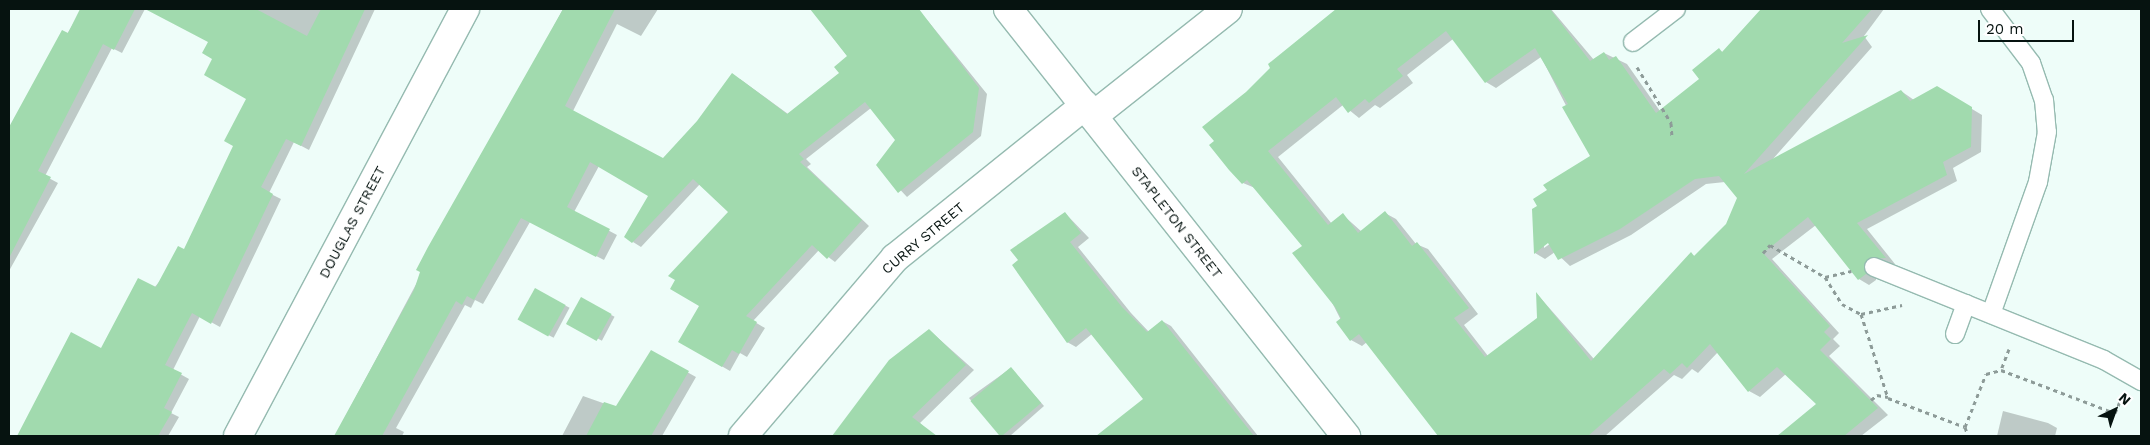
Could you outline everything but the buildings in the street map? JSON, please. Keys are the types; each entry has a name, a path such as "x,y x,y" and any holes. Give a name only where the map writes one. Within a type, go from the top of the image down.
{"street":[{"name":"DOUGLAS STREET","path":"238,436 465,9"},
{"name":"STAPLETON STREET","path":"1008,9 1346,436"},
{"name":"CURRY STREET","path":"743,436 895,258 1089,110 1228,9"}],"lane":[{"path":"1633,42 1676,9"},
{"path":"1990,9 2031,63 2044,100 2047,132 2040,174 1991,314"},
{"path":"1868,268 1991,314 2136,378"},
{"path":"1955,334 1966,304"}],"path":[{"path":"1633,42 1635,64 1671,123 1672,138"},
{"path":"1762,253 1770,245 1825,277 1842,304 1861,314 1905,304"},
{"path":"1825,277 1868,268"},
{"path":"1861,314 1888,398"},
{"path":"2001,370 2010,344 2002,341"},
{"path":"1965,427 1986,374 2001,370 2115,413 2136,378"},
{"path":"1871,400 1877,395 1888,398 1965,427 1970,436"}]}
